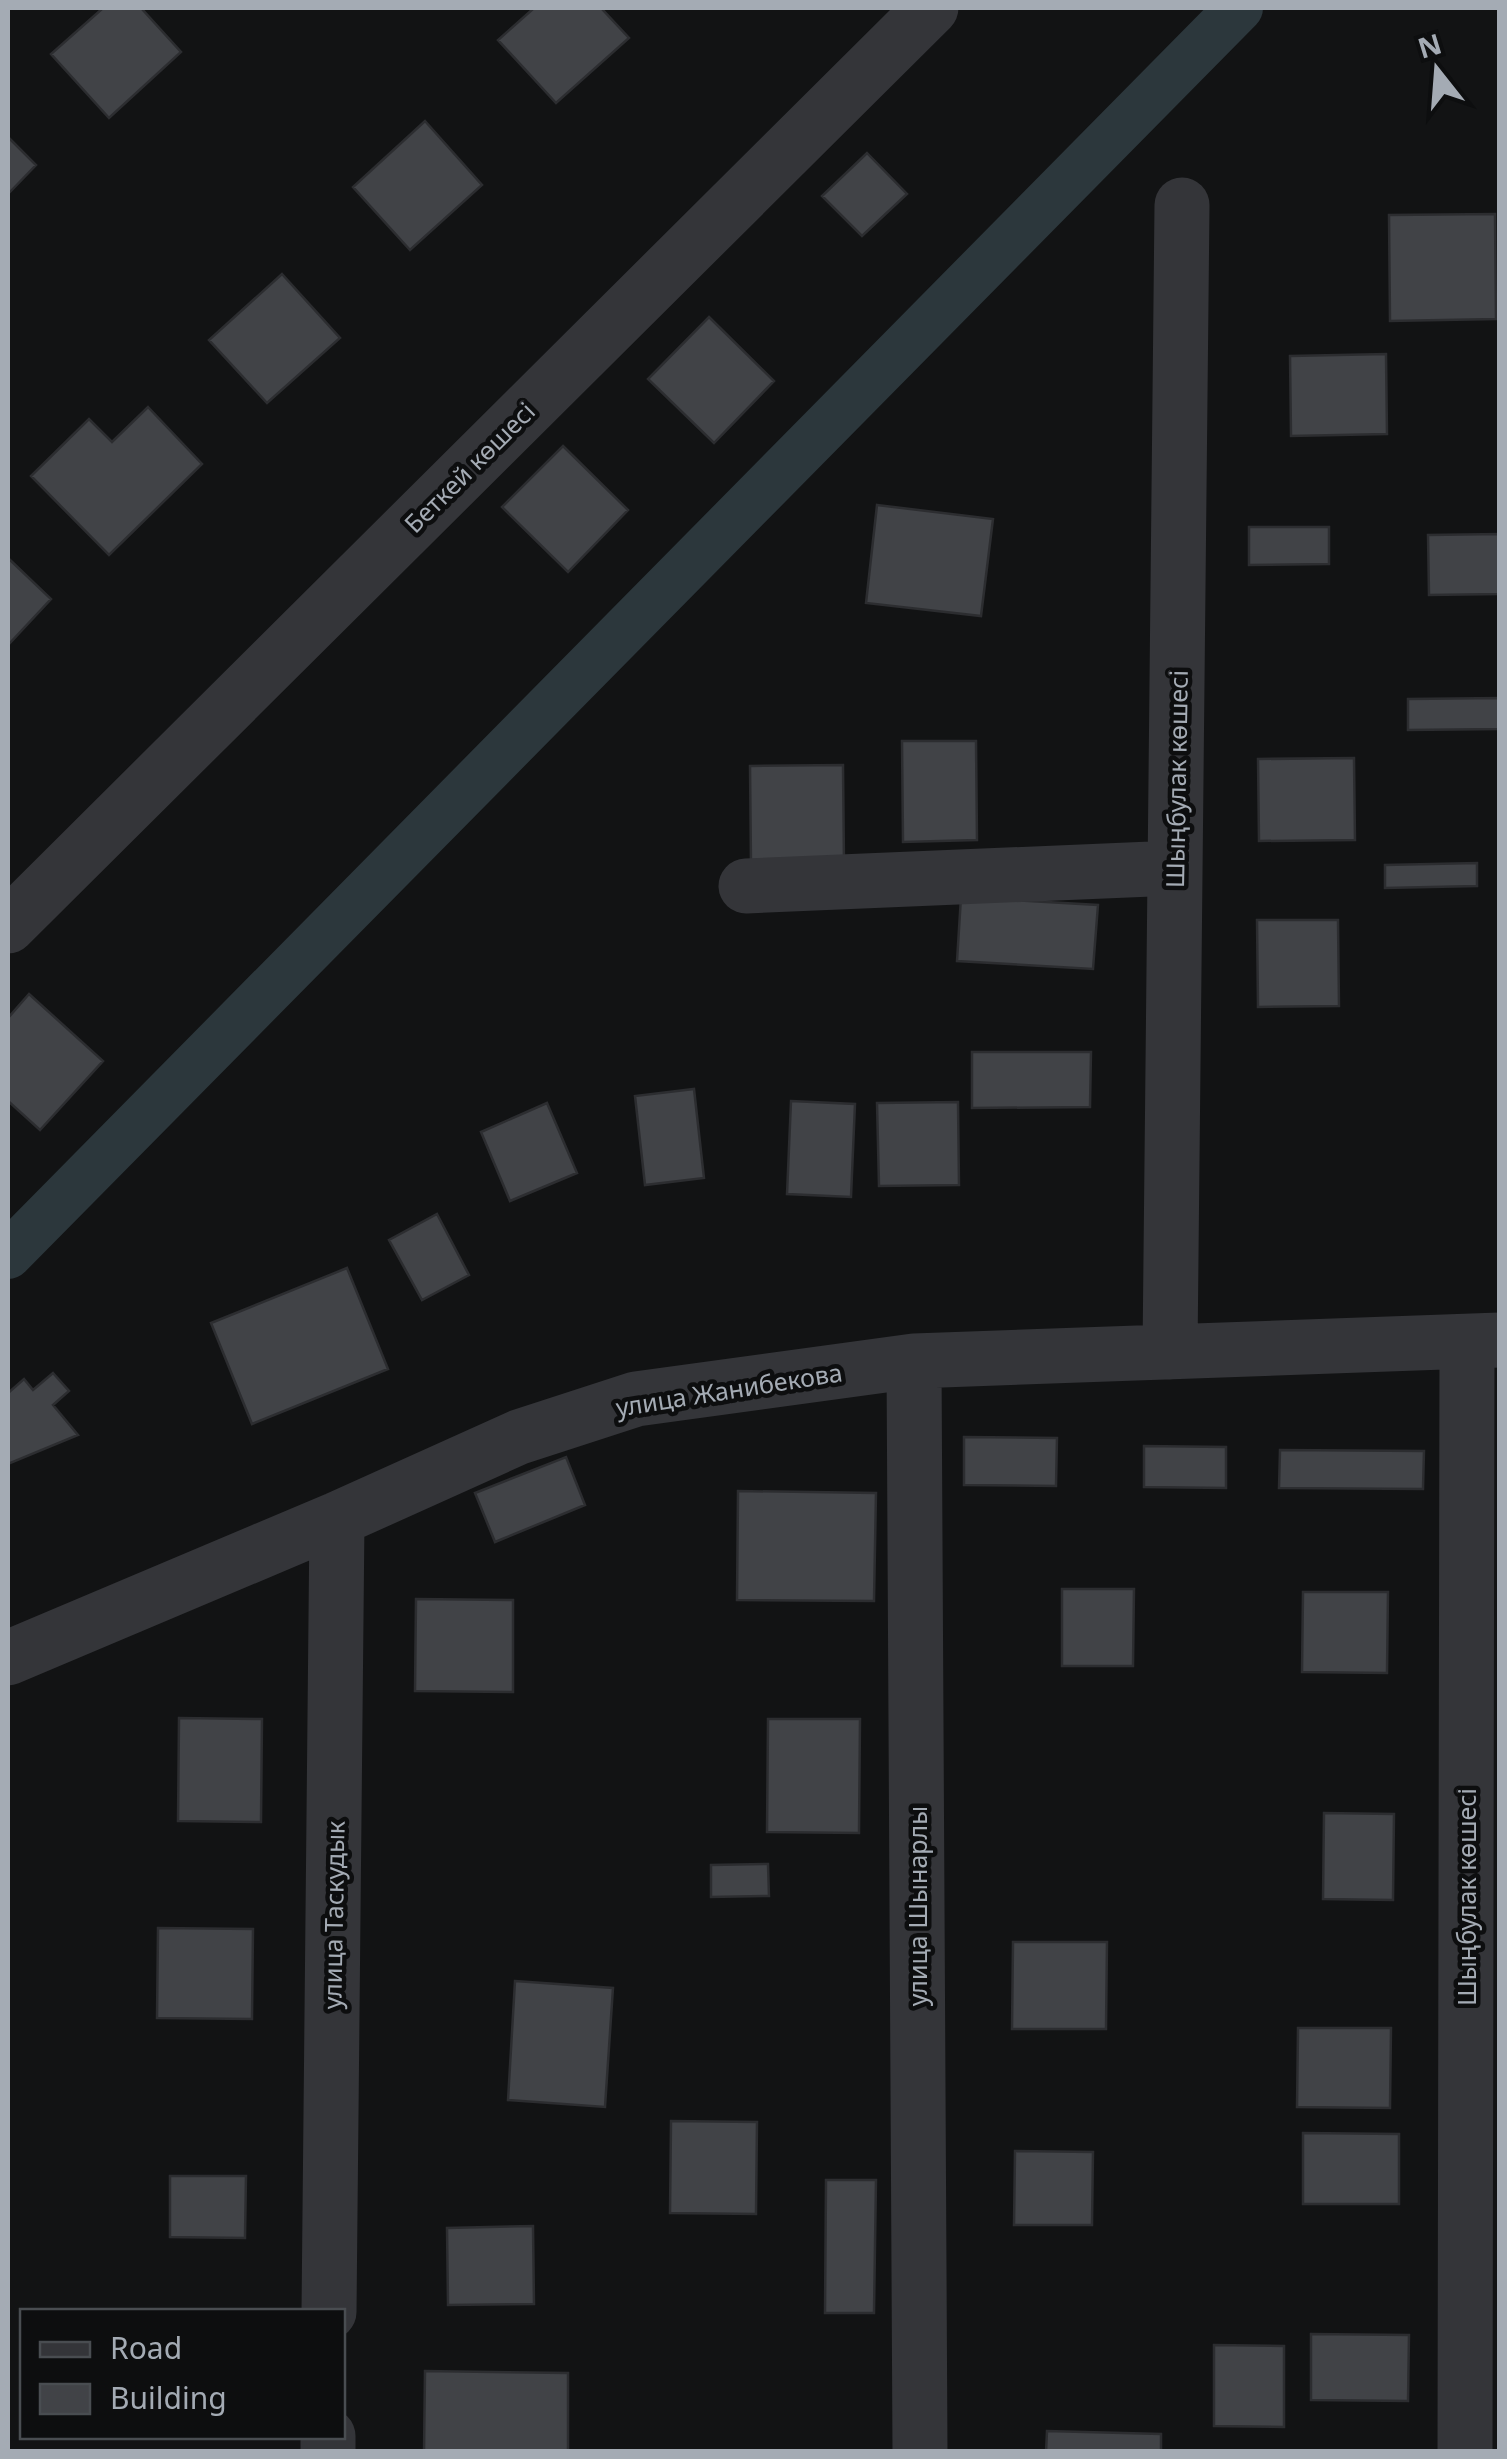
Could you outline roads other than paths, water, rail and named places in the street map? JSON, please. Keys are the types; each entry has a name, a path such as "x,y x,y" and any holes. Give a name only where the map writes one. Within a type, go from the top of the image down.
{"street":[{"name":"Беткей көшесі","path":"8,926 931,8"},
{"name":"Шыңбулак көшесі","path":"1170,1352 1182,206"},
{"path":"746,886 1175,868"},
{"name":"Шыңбулак көшесі","path":"1465,2452 1483,1341"},
{"name":"улица Жанибекова","path":"8,1658 338,1519 520,1437 636,1399 914,1361 1483,1341"},
{"name":"улица Шынарлы","path":"914,1361 920,2452"},
{"name":"улица Таскудык","path":"329,2309 338,1519"}],"waterway":[{"path":"8,1255 1239,8"}]}
